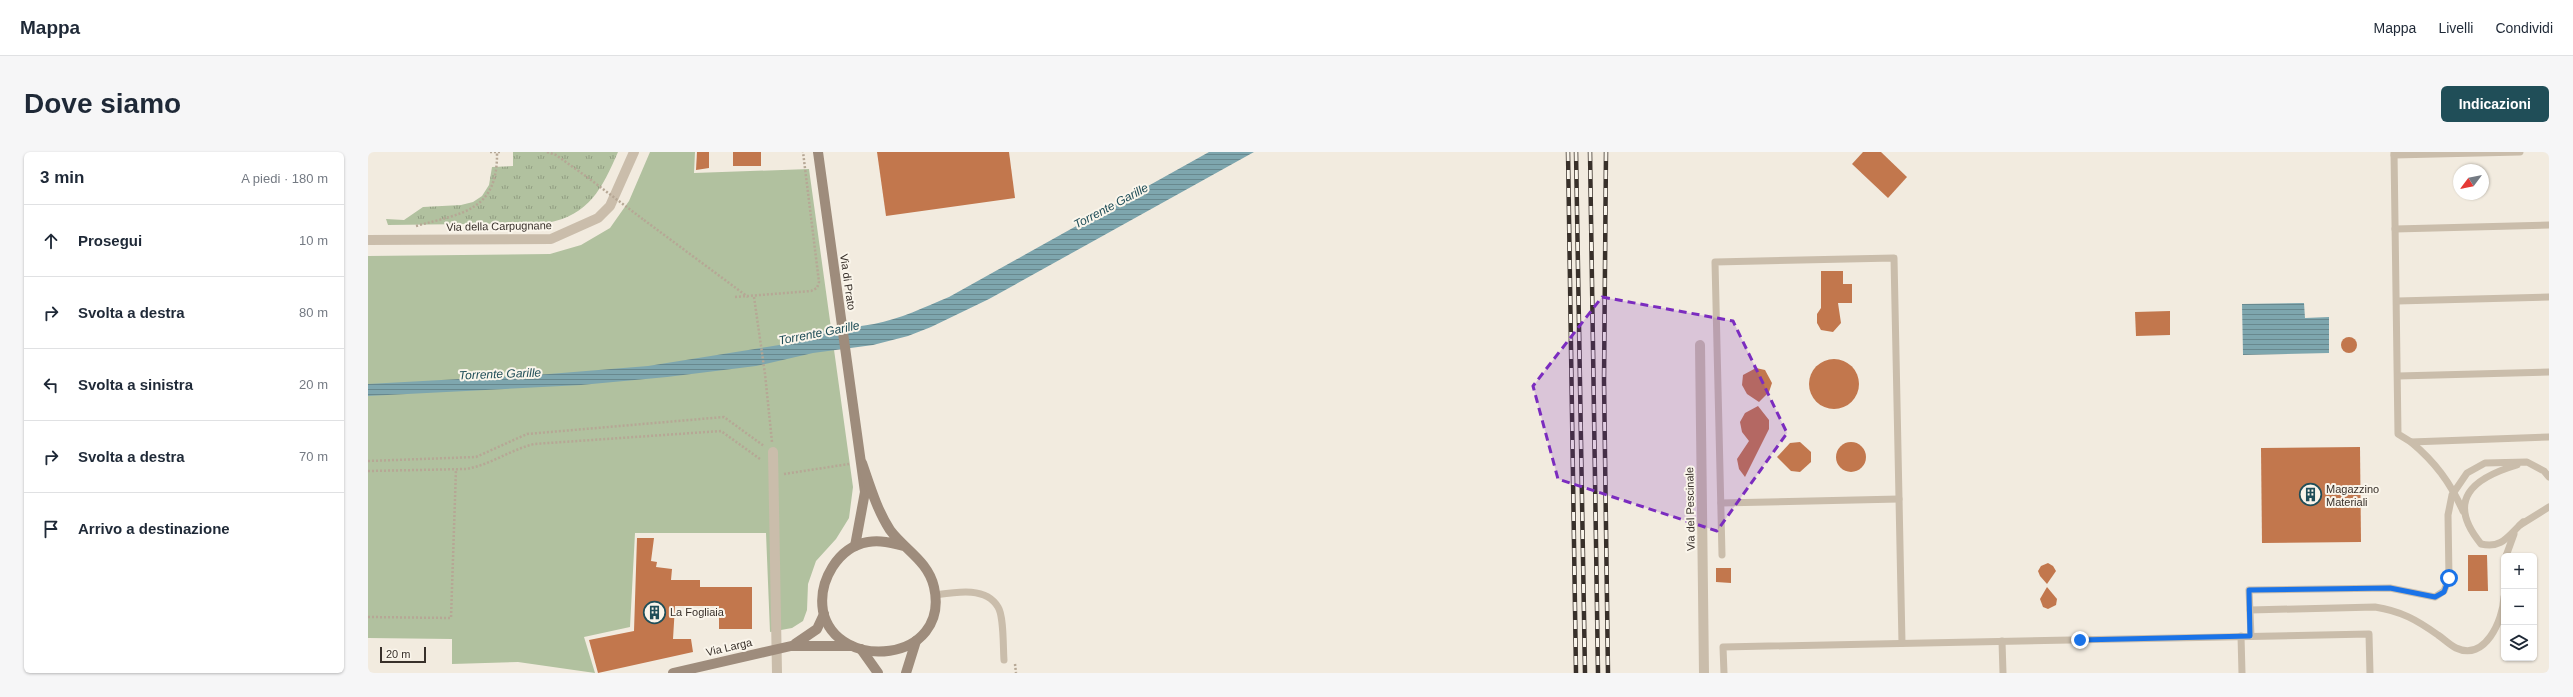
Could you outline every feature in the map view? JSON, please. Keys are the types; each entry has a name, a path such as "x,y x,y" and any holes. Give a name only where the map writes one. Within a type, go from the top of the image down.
{"main road":[{"name":"Via di Prato","path":"818,152 852,390 859,463 865,492 855,546"},
{"name":"Via di Prato","path":"859,463 883,518 904,546 926,568 935,595 931,621 916,641 906,673"},
{"name":"Via di Prato","path":"878,673 856,648 833,630 824,614 822,603 826,578 842,556 855,546 878,541 904,546"},
{"name":"Via Larga","path":"791,646 817,629 824,614"},
{"name":"Via di Prato","path":"856,648 872,653 894,653 916,641"},
{"name":"Via Larga","path":"674,673 791,646 856,648"}],"street":[{"name":"Via della Carpugnane","path":"368,240 551,239 598,218 610,206 634,152"},
{"name":"Via del Pescinale","path":"1700,345 1704,673"},
{"path":"773,452 777,673"}],"lane":[{"path":"2520,152 2394,154 2398,434 2411,442 2429,457 2454,491 2481,544 2492,546 2499,545 2523,522 2549,507"},
{"path":"2395,229 2549,225"},
{"path":"1722,555 1715,262 1894,258 1902,643"},
{"path":"2396,301 2549,297"},
{"path":"2398,376 2549,372"},
{"path":"2411,442 2549,437"},
{"path":"2466,516 2464,504 2471,487 2496,473 2527,462"},
{"path":"2250,636 2249,590 2390,588 2435,597 2444,592 2449,578 2448,515 2454,491 2467,473 2485,463 2527,462 2544,471 2549,477"},
{"path":"1720,503 1899,499"},
{"path":"2507,553 2511,539 2523,522"},
{"path":"935,595 966,591 990,598 999,608 1004,660"},
{"path":"2250,610 2375,608 2394,610 2412,617 2456,648 2468,650 2487,642 2499,624 2501,613"},
{"path":"1724,673 1724,647 2369,634 2370,673"},
{"path":"2241,636 2242,673"},
{"path":"2002,641 2003,673"}],"path":[{"path":"490,152 502,152"},
{"path":"409,228 458,214 486,198 495,184 497,152"},
{"path":"547,152 556,155 587,177 749,297"},
{"path":"735,297 754,297 811,291 817,288 819,282 803,152"},
{"path":"754,297 765,374 773,452"},
{"path":"368,461 476,457 527,434 724,417 773,452"},
{"path":"368,471 480,467 522,447 534,444 721,431 774,472 859,463"},
{"path":"368,617 451,618 456,469"},
{"path":"1014,659 1016,673"}],"highlighted area":[{"path":"1602,297 1733,321 1787,433 1717,531 1558,479 1533,386"}],"green space":[{"path":"513,152 618,152 600,189 584,207 574,214 561,219 547,223 388,225 386,219 404,220 423,207 461,205 473,202 482,196 489,185 492,167 513,166"},
{"path":"650,152 695,152 694,173 809,169 853,487 849,518 836,539 816,561 808,584 807,610 803,621 792,628 770,632 766,533 635,533 630,627 584,637 595,673 518,662 452,664 452,639 368,638 368,256 550,254 581,245 610,228 629,201"}],"water":[{"name":"Torrente Garille","path":"1209,152 1254,152 989,299 931,327 908,336 873,345 813,353 756,366 667,377 581,385 368,396 368,384 549,374 648,366 798,342 806,337 825,331 864,326 893,319 949,297"},
{"path":"2304,303 2305,318 2329,317 2329,353 2243,355 2242,304"}],"building":[{"path":"697,152 709,152 709,168 696,170"},
{"path":"733,152 761,152 761,166 733,166"},
{"path":"877,152 1009,152 1015,198 886,216"},
{"path":"1863,152 1881,152 1907,177 1888,198 1852,164"},
{"path":"1821,271 1843,271 1843,284 1852,284 1852,303 1838,303 1841,323 1833,332 1821,330 1817,323 1817,314 1821,308"},
{"path":"2170,311 2170,335 2136,336 2135,312"},
{"path":"2346,337 2352,337 2357,342 2355,351 2352,353 2346,353 2341,348 2341,342"},
{"path":"1829,359 1839,359 1852,366 1859,379 1859,389 1852,402 1839,409 1829,409 1820,405 1813,398 1809,389 1809,379 1813,370 1820,363"},
{"path":"1756,368 1765,370 1772,383 1769,392 1759,402 1747,394 1742,385 1743,375"},
{"path":"1758,406 1769,420 1769,429 1745,477 1739,469 1737,459 1749,441 1742,432 1740,422 1745,413"},
{"path":"1800,442 1811,452 1811,462 1800,472 1791,471 1777,457 1790,443"},
{"path":"1851,442 1862,446 1866,457 1862,468 1851,472 1840,468 1836,457 1840,446"},
{"name":"Magazzino Materiali","path":"2360,447 2361,542 2262,543 2261,448"},
{"name":"La Fogliaia","path":"637,538 654,538 651,561 657,562 656,567 672,569 671,580 700,580 700,587 752,587 752,629 719,629 719,606 675,606 673,639 691,639 693,652 598,673 589,640 634,631"},
{"path":"2468,555 2487,555 2488,591 2468,591"},
{"path":"2048,563 2053,566 2056,571 2047,584 2040,576 2038,571 2041,566"},
{"path":"1716,568 1731,568 1731,583 1716,582"},
{"path":"2047,587 2057,599 2056,605 2048,609 2043,607 2040,599"}],"railway":[{"path":"1568,152 1576,673"},
{"path":"1576,152 1585,673"},
{"path":"1590,152 1598,673"},
{"path":"1606,152 1604,381 1608,673"}],"place":[{"name":"Magazzino Materiali","path":"2311,495"},
{"name":"La Fogliaia","path":"655,612"}],"route":[{"path":"2080,640 2250,636 2249,590 2338,587 2390,588 2435,597 2444,592 2449,578"}]}
